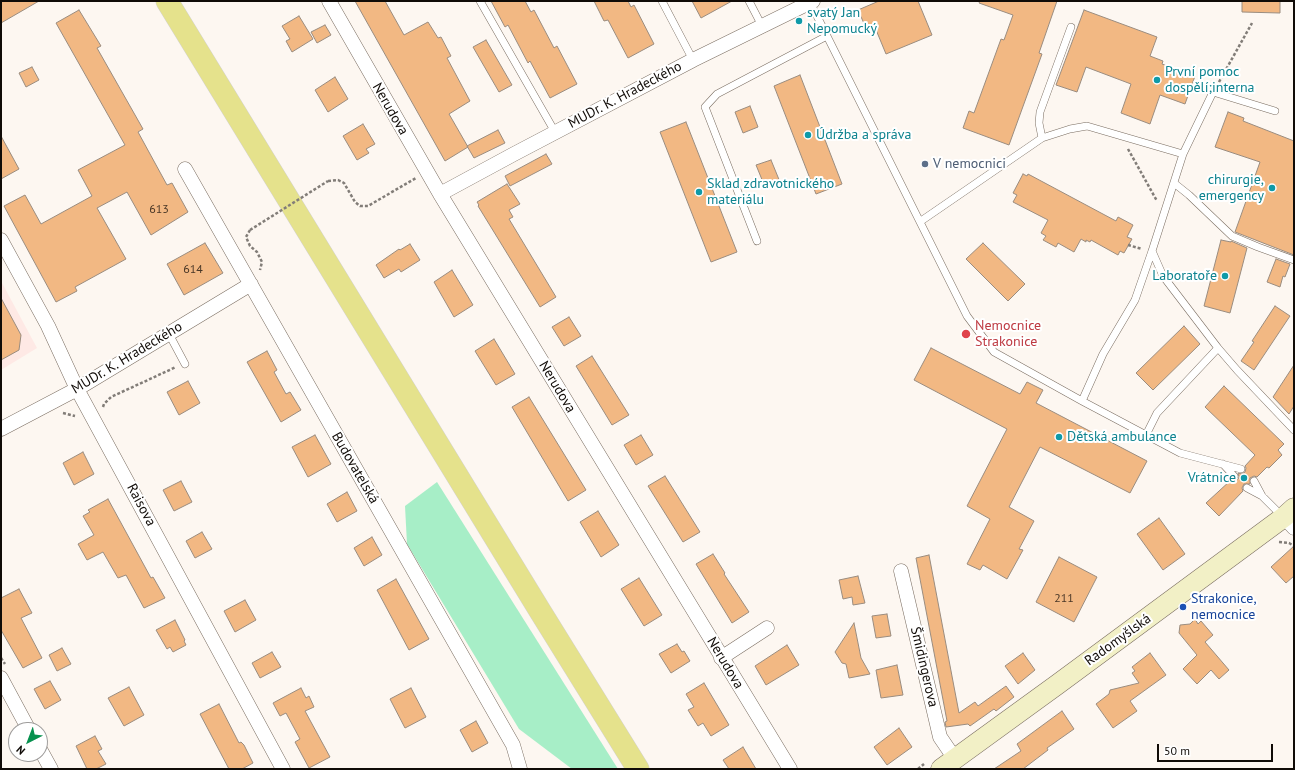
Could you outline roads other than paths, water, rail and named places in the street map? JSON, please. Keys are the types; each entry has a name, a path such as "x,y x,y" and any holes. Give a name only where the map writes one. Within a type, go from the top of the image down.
{"main road":[{"path":"167,1 638,769"}],"street":[{"name":"Nerudova","path":"329,1 440,194 721,658 790,769"},
{"name":"MUDr. K. Hradeckého","path":"440,194 693,60 810,1"},
{"name":"Budovatelská","path":"185,169 513,745 520,769"},
{"name":"Raisova","path":"1,240 5,258 48,326 78,389 283,769"},
{"name":"MUDr. K. Hradeckého","path":"1,429 78,389 251,284"},
{"name":"Radomyšlská","path":"948,764 1291,518"},
{"name":"Šmidingerova","path":"901,571 940,737 948,764"},
{"path":"721,658 768,628"},
{"path":"1,678 25,722"}],"lane":[{"path":"480,1 556,132"},
{"path":"662,1 693,60"},
{"path":"749,1 762,26"},
{"path":"810,1 826,36 967,316 994,352 1180,453 1241,469"},
{"path":"1042,138 1039,123 1040,112 1071,27"},
{"path":"757,241 705,106 717,94 826,36"},
{"path":"1082,401 1103,354 1134,300 1152,251 1183,154 1213,92 1275,111"},
{"path":"921,222 1042,138 1070,129 1087,126 1183,154"},
{"path":"1174,182 1232,236 1294,260"},
{"path":"1152,251 1163,276 1218,348 1236,370 1294,430"},
{"path":"169,334 185,364"},
{"path":"1146,435 1157,413 1218,348"},
{"path":"1223,464 1234,476"},
{"path":"1254,481 1262,496"},
{"path":"1247,488 1262,496 1291,518"}],"place":[{"name":"svatý Jan Nepomucký","path":"799,21"},
{"name":"První pomoc dospělí;interna","path":"1157,80"},
{"name":"Údržba a správa","path":"808,135"},
{"name":"V nemocnici","path":"925,164"},
{"name":"chirurgie, emergency","path":"1272,188"},
{"name":"Sklad zdravotnického materiálu","path":"699,192"},
{"name":"Laboratoře","path":"1225,276"},
{"name":"Nemocnice Strakonice","path":"966,334"},
{"name":"Dětská ambulance","path":"1059,437"},
{"name":"Vrátnice","path":"1244,478"},
{"name":"Strakonice, nemocnice","path":"1183,607"}]}
